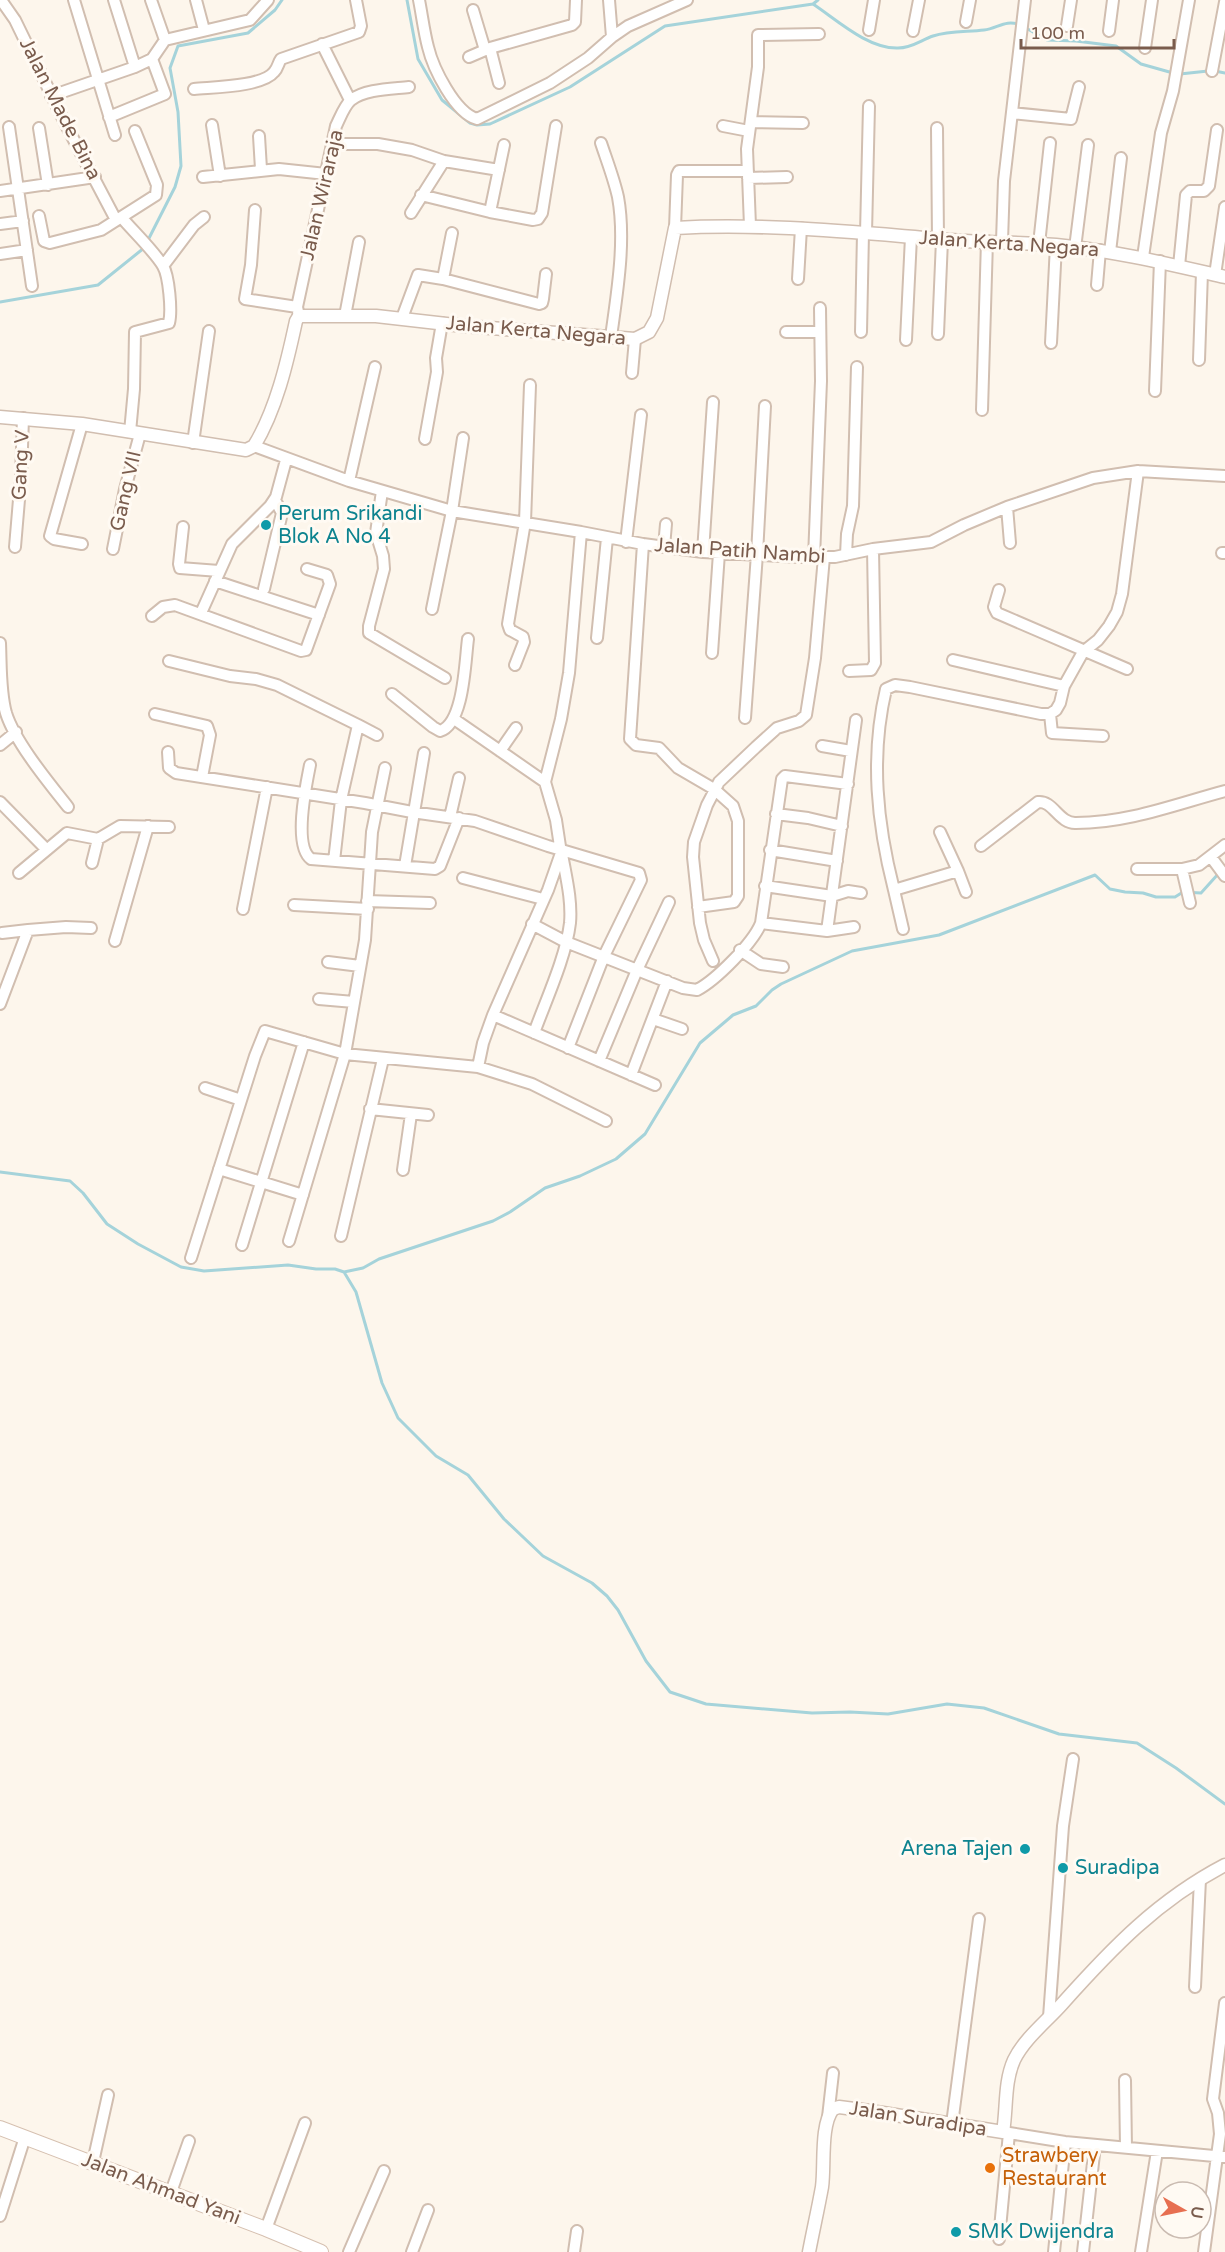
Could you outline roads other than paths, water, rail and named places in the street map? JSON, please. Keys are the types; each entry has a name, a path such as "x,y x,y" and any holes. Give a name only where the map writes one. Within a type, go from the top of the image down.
{"main road":[{"name":"Jalan Ahmad Yani","path":"0,2128 171,2192 321,2252"}],"street":[{"name":"Jalan Made Bina","path":"1,0 15,20 51,96 119,219 136,234 164,266"},
{"path":"74,0 115,135"},
{"path":"114,0 135,67"},
{"path":"152,0 165,40"},
{"path":"196,0 204,30"},
{"path":"51,96 152,59 165,40 250,20 268,0"},
{"path":"194,89 244,84 264,79 276,70 281,59 356,33 361,29 356,0"},
{"path":"419,0 434,66 454,101 471,117 477,119 550,83 588,58 612,36 664,4 687,0"},
{"path":"469,57 487,49 572,25 575,22 576,0"},
{"path":"609,0 612,36"},
{"path":"869,30 874,0"},
{"path":"914,31 919,0"},
{"path":"966,22 970,0"},
{"path":"1067,26 1071,0"},
{"path":"1109,30 1113,0"},
{"path":"1145,48 1152,0"},
{"path":"1143,257 1161,133 1179,63 1189,0"},
{"path":"1212,72 1225,2"},
{"path":"1002,241 1004,181 1024,5"},
{"path":"472,10 499,82"},
{"path":"750,226 747,149 758,67 758,35 819,34"},
{"path":"322,44 350,100 378,91 409,87"},
{"path":"109,117 165,94 152,59"},
{"path":"1012,113 1071,118 1079,87"},
{"name":"Jalan Wiraraja","path":"298,311 336,126 350,100"},
{"path":"861,332 869,106"},
{"path":"723,126 750,127 803,123"},
{"path":"212,125 220,176"},
{"path":"422,195 490,212 533,220 540,217 556,126"},
{"path":"9,127 32,286"},
{"path":"39,128 48,185"},
{"path":"937,128 940,239 938,334"},
{"path":"1179,266 1186,195 1190,191 1204,191 1209,186 1217,130"},
{"path":"39,216 44,241 50,243 101,230 156,195 158,191 135,131"},
{"path":"259,136 261,169"},
{"path":"602,143 616,192 619,215 618,283 611,337"},
{"path":"1039,244 1050,143"},
{"path":"333,144 396,147 444,161 499,170"},
{"path":"490,212 504,145"},
{"path":"1075,248 1088,146"},
{"path":"1097,285 1121,158"},
{"path":"411,213 444,161"},
{"path":"203,177 261,169 293,169 326,174"},
{"path":"675,228 677,175 680,170 787,177"},
{"path":"0,191 95,177"},
{"path":"1220,276 1225,207"},
{"path":"0,417 82,424 242,450 254,447 278,388 298,311 245,299 251,265 255,210"},
{"path":"164,266 194,225 204,217"},
{"path":"0,224 23,221"},
{"name":"Jalan Kerta Negara","path":"298,311 345,316 402,318 635,341 652,328 657,318 675,228 750,226 801,228 1056,245 1143,257 1220,276"},
{"path":"798,279 801,228"},
{"path":"443,279 452,233"},
{"path":"906,340 911,237"},
{"path":"982,410 987,241"},
{"path":"345,316 359,242"},
{"path":"1051,343 1056,245"},
{"path":"0,254 27,250"},
{"path":"1155,391 1160,261"},
{"name":"Gang VII","path":"113,549 135,433 135,332 169,323 171,316 164,266"},
{"path":"1199,360 1202,272"},
{"path":"402,318 416,276 421,274 541,304 546,274"},
{"path":"713,961 704,940 693,857 694,842 714,789 731,770 777,728 799,721 806,715 815,658 819,557 820,308"},
{"path":"425,440 437,372 436,358 442,323"},
{"path":"193,443 209,331"},
{"path":"786,332 820,332"},
{"path":"632,373 635,341"},
{"path":"349,481 375,367"},
{"path":"846,555 847,534 853,506 857,368"},
{"path":"515,665 524,642 523,637 510,630 508,624 525,522 530,385"},
{"path":"703,552 713,402"},
{"path":"745,718 765,406"},
{"path":"626,542 641,415"},
{"name":"Gang V","path":"15,548 23,418"},
{"path":"82,424 50,536 54,539 82,544"},
{"path":"432,609 452,511 463,438"},
{"name":"Jalan Patih Nambi","path":"254,447 349,481 452,511 525,522 626,542 703,552 819,557 846,555 936,540 964,525 1007,507 1093,478 1138,471 1225,476"},
{"path":"201,613 232,544 275,500 286,460"},
{"path":"903,929 885,853 876,780 877,737 886,689 895,685 1035,713 1050,714 1056,710 1064,686 1083,652 1104,632 1117,612 1122,594 1138,471"},
{"path":"382,491 376,533 383,556 384,569 369,633 446,678"},
{"path":"264,589 282,513 275,500"},
{"path":"1007,507 1010,543"},
{"path":"664,547 666,524"},
{"path":"183,527 180,568 217,576 319,615"},
{"path":"534,1033 566,942 570,923 570,896 556,820 545,782 561,719 569,673 581,532"},
{"path":"597,638 607,538"},
{"path":"643,544 630,739 636,745 659,748 678,768 714,789 728,801 736,814 738,896 734,902 698,907"},
{"path":"849,671 867,671 874,667 875,663 873,549"},
{"path":"712,653 719,553"},
{"path":"152,616 169,605 201,613 303,651 309,647 330,584 327,576 306,569"},
{"path":"999,590 994,608 997,613 1127,669"},
{"path":"392,694 440,731 446,729 454,719 463,685 468,639"},
{"path":"0,643 4,704 9,720 38,769 68,807"},
{"path":"953,660 1064,686"},
{"path":"170,661 277,685 377,735"},
{"path":"155,714 207,726 210,735 202,777"},
{"path":"1050,714 1050,731 1055,735 1103,736"},
{"path":"454,719 545,782"},
{"path":"827,931 856,720"},
{"path":"334,861 341,800 358,724"},
{"path":"500,751 516,728"},
{"path":"0,745 16,732"},
{"path":"822,746 851,752"},
{"path":"168,752 169,768 172,772 485,823 561,851 637,871 640,880 604,956 568,1047"},
{"path":"405,866 412,812 424,753"},
{"path":"310,765 302,819 304,852 311,859 435,868 440,866 455,818 459,778"},
{"path":"289,1241 345,1054 365,940 369,863 385,768"},
{"path":"532,924 566,942 690,990 697,990 717,975 752,938 761,923 782,779 785,776 848,784"},
{"path":"243,909 267,787"},
{"path":"981,846 1038,802 1046,803 1063,819 1074,824 1119,820 1225,791"},
{"path":"0,802 46,849"},
{"path":"776,814 842,826"},
{"path":"19,873 67,833 98,839 120,826 170,827"},
{"path":"115,941 148,826"},
{"path":"940,832 966,892"},
{"path":"92,863 98,839"},
{"path":"1137,869 1182,868 1199,865 1225,845"},
{"path":"770,850 837,861"},
{"path":"478,1066 493,1015 561,851"},
{"path":"1211,857 1225,876"},
{"path":"1182,868 1190,903"},
{"path":"894,890 958,871"},
{"path":"463,878 543,899"},
{"path":"765,886 832,896 848,891 861,893"},
{"path":"599,1061 637,970 669,902"},
{"path":"294,905 430,903"},
{"path":"761,923 827,931 854,927"},
{"path":"2,933 66,927 92,928"},
{"path":"0,1004 28,930"},
{"path":"740,950 761,964 783,967"},
{"path":"328,962 360,966"},
{"path":"632,1075 667,981"},
{"path":"319,999 354,1002"},
{"path":"493,1015 656,1085"},
{"path":"653,1019 682,1029"},
{"path":"191,1258 265,1031 345,1054 478,1066 532,1083 606,1121"},
{"path":"242,1245 304,1042"},
{"path":"341,1236 383,1059"},
{"path":"205,1088 241,1100"},
{"path":"370,1109 428,1115"},
{"path":"403,1170 411,1114"},
{"path":"219,1169 303,1196"},
{"path":"1049,2017 1064,1826 1073,1759"},
{"name":"Jalan Suradipa","path":"808,2252 822,2185 828,2117 833,2109 839,2107 1006,2133 1009,2078 1019,2052 1089,1972 1140,1923 1163,1903 1225,1865"},
{"path":"1195,1987 1200,1879"},
{"path":"952,2124 980,1919"},
{"path":"1204,2252 1222,2156 1220,2121 1213,2099 1225,2003"},
{"path":"828,2117 832,2073"},
{"path":"1125,2080 1126,2148"},
{"path":"93,2162 108,2095"},
{"path":"266,2229 305,2123"},
{"path":"999,2239 1006,2133 1065,2142 1222,2156"},
{"path":"0,2216 25,2137"},
{"path":"171,2192 189,2141"},
{"path":"1054,2252 1065,2142"},
{"path":"1083,2252 1095,2145"},
{"path":"1141,2252 1157,2151"},
{"path":"349,2252 384,2171"},
{"path":"412,2252 428,2210"},
{"path":"574,2252 577,2231"}],"waterway":[{"path":"0,302 98,285 144,248 175,187 181,166 178,112 170,68 178,46 248,33 275,10 282,0"},
{"path":"407,0 418,59 442,100 470,123 477,125 490,124 570,87 665,26 813,4 818,0"},
{"path":"813,4 864,39 887,47 908,47 945,33 984,30 1006,23 1020,25"},
{"path":"1026,28 1047,40 1116,46 1141,64 1173,73"},
{"path":"1180,74 1208,71"},
{"path":"1215,71 1225,73"},
{"path":"344,1272 363,1268 379,1259 493,1221 545,1188 580,1176 616,1159 645,1134 700,1043 733,1015 756,1006 781,984 852,951 939,935 1095,875 1110,889 1156,897 1175,897 1183,892 1201,893 1219,873"},
{"path":"0,1172 70,1181 83,1193 107,1224 181,1267 204,1271 288,1265 335,1269 344,1272 356,1292 382,1383 398,1418 436,1456 468,1475 504,1519 543,1556 592,1583 607,1596 618,1610 646,1661 670,1692 706,1704 812,1713 888,1714 947,1704 984,1708 1059,1734 1137,1743 1225,1804"}],"place":[{"name":"Perum Srikandi Blok A No 4","path":"266,525"},
{"name":"Arena Tajen","path":"1025,1849"},
{"name":"Suradipa","path":"1063,1868"},
{"name":"Strawbery Restaurant","path":"990,2168"},
{"name":"SMK Dwijendra","path":"956,2232"}]}
